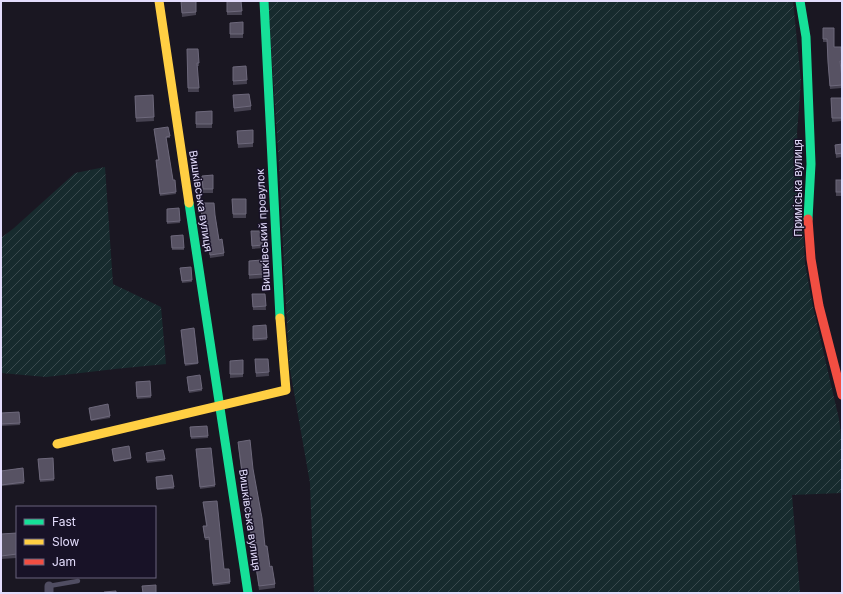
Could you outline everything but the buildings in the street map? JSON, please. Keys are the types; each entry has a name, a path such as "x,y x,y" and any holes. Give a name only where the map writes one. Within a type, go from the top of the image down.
{"street":[{"name":"Вишківська вулиця","path":"159,1 248,593"},
{"name":"Вишківський провулок","path":"220,404 286,390 281,333 264,1"},
{"name":"Приміська вулиця","path":"800,1 807,53 811,164 808,216 811,259 819,306 842,395"},
{"path":"57,444 156,421 220,404"}],"lane":[{"path":"49,590 78,581"}],"green space":[{"path":"268,1 793,1 801,81 797,133 805,264 813,307 839,419 842,443 842,493 792,495 800,593 314,593 310,483 289,364 279,166"},
{"path":"105,167 113,284 161,307 166,364 46,377 1,373 1,238 75,173"}],"traffic: fast":[{"path":"264,1 280,318"},
{"path":"800,1 806,37 811,164 808,219"},
{"path":"189,203 248,593"}],"traffic: slow":[{"path":"159,1 189,203"},
{"path":"57,444 286,390 280,318"}],"traffic: jam":[{"path":"808,219 811,259 819,306 842,395"}]}
